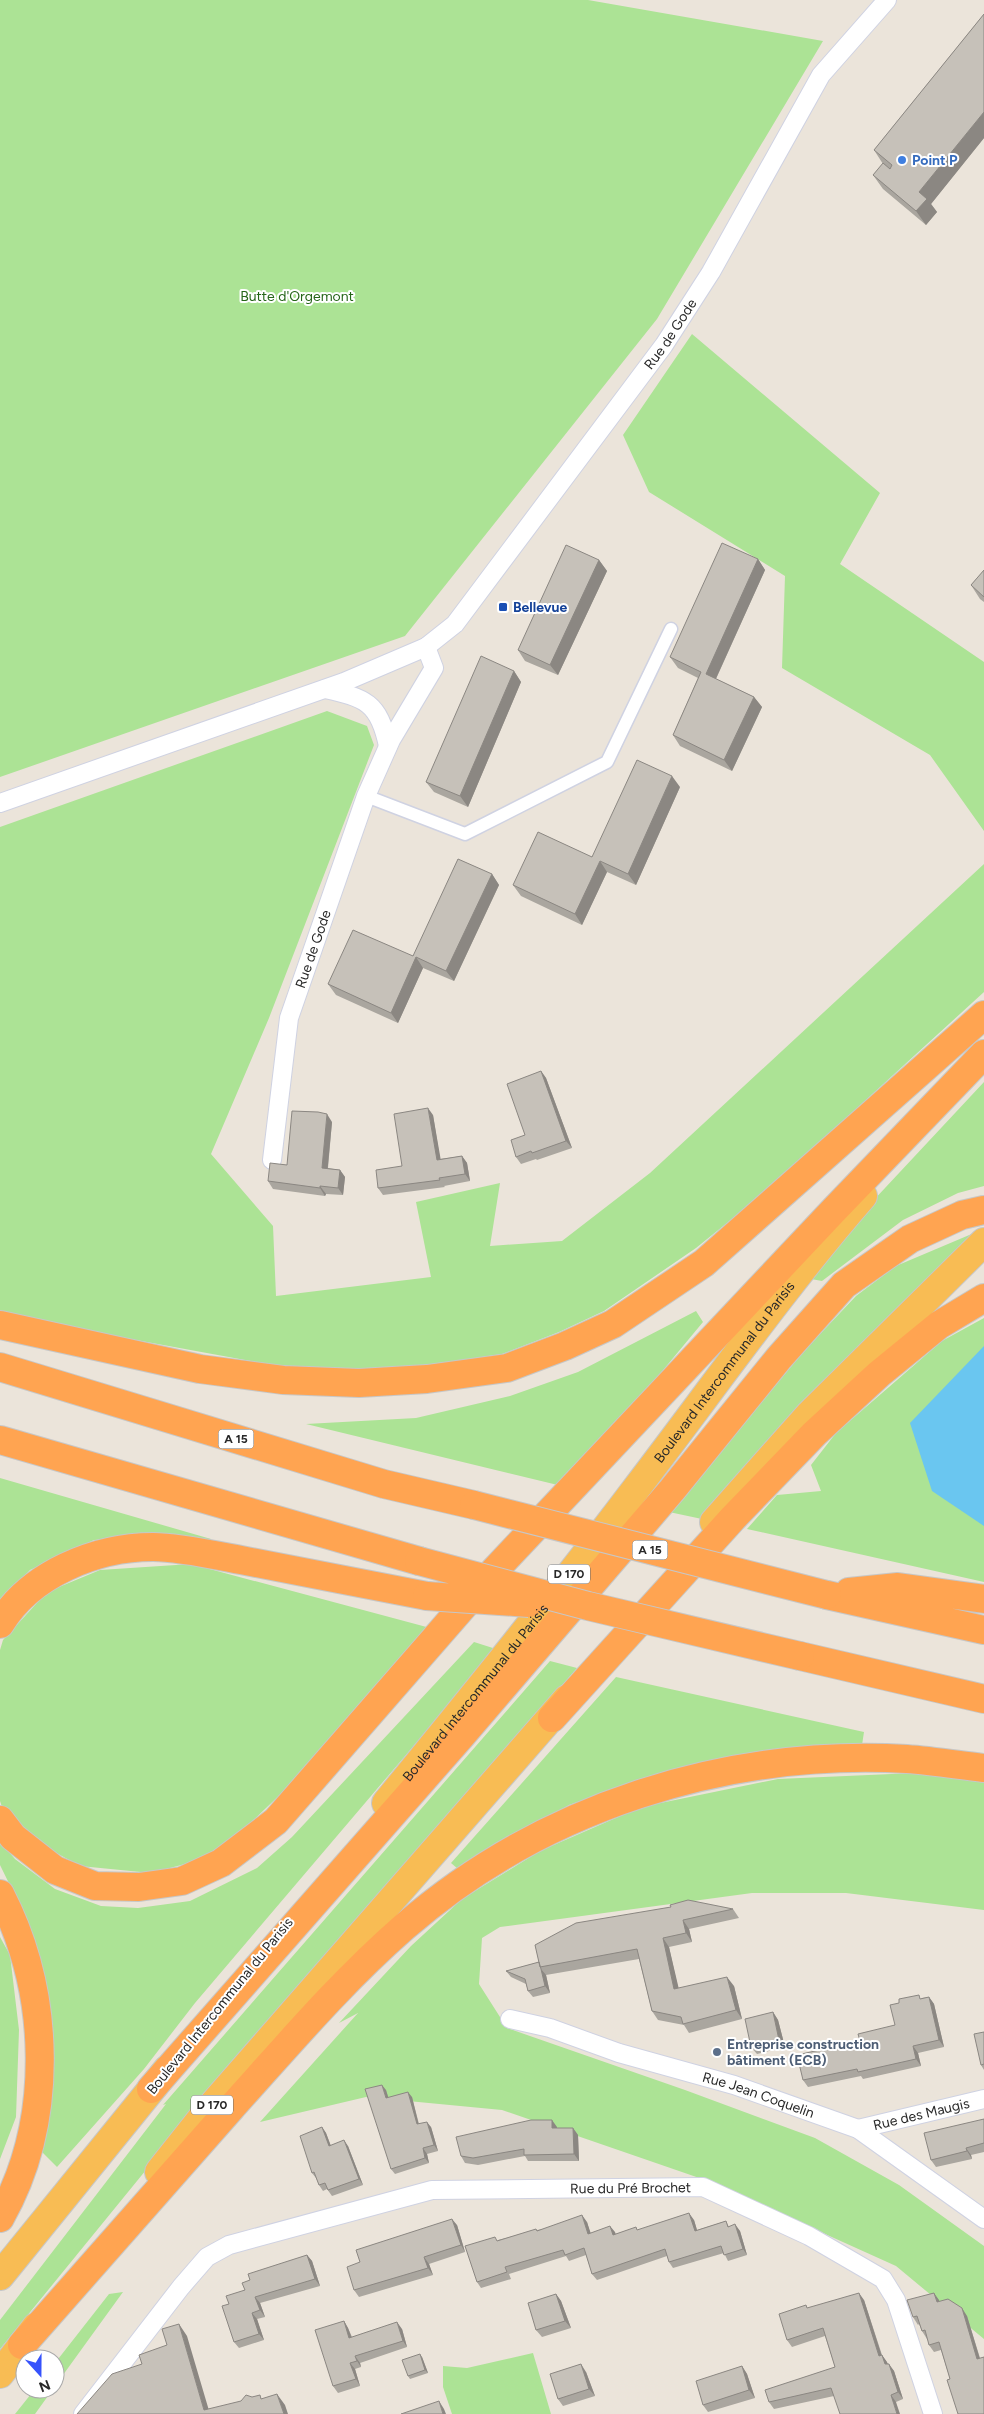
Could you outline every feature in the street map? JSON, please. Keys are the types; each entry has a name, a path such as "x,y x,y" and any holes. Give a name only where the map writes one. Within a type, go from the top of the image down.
{"highway":[{"path":"0,1325 200,1368 283,1380 359,1383 427,1379 507,1368 565,1346 613,1324 704,1263 984,1015"},
{"path":"0,1820 13,1836 55,1870 95,1886 139,1887 182,1881 220,1863 276,1821 494,1571 834,1210 984,1056"},
{"name":"Boulevard Intercommunal du Parisis","path":"0,2276 486,1680 850,1211 984,1056"},
{"path":"151,2089 462,1735 672,1490 779,1358 844,1285 910,1239 962,1215 984,1210"},
{"name":"D 170","path":"0,2374 209,2109 552,1718 739,1491 809,1415 984,1242"},
{"path":"552,1718 733,1518 814,1434 879,1374 939,1325 984,1298"},
{"name":"A 15","path":"0,1367 384,1484 474,1505 827,1595 984,1630"},
{"path":"0,1440 419,1561 588,1606 984,1699"},
{"path":"0,1624 5,1616 36,1584 72,1564 115,1551 154,1546 218,1556 427,1596 588,1606"},
{"path":"827,1595 898,1587 984,1599"},
{"path":"22,2345 326,2001 406,1925 488,1865 556,1826 645,1792 745,1768 827,1760 907,1759 984,1768"},
{"path":"0,1894 22,1950 34,1994 40,2038 39,2096 27,2156 0,2218"}],"street":[{"name":"Rue de Gode","path":"0,803 324,689 426,647 460,617 664,345 711,272 821,75 887,0"},
{"path":"366,796 465,834 606,762 671,629"},
{"name":"Rue de Gode","path":"272,1160 289,1018 366,796 388,746 434,668 426,647"},
{"path":"324,689 358,697 368,703 377,714 383,726 388,746"},
{"name":"Rue Jean Coquelin","path":"510,2019 550,2028 619,2053 734,2085 858,2129 984,2219"},
{"name":"Rue des Maugis","path":"858,2129 984,2100"},
{"name":"Rue du Pré Brochet","path":"83,2414 181,2287 207,2257 229,2245 432,2190 703,2186 809,2236 883,2279 896,2300 933,2414"}],"green space":[{"name":"Butte d'Orgemont","path":"0,0 588,0 823,41 657,319 405,636 0,777"},
{"path":"692,334 880,493 840,564 984,662 984,831 930,755 782,668 785,576 649,492 623,435"},
{"path":"327,711 367,726 374,745 269,1018 211,1154 273,1226 276,1296 431,1277 416,1202 500,1183 490,1246 562,1241 650,1173 984,864 984,992 764,1193 696,1248 604,1311 559,1332 502,1354 425,1366 357,1372 283,1367 43,1323 0,1311 0,827"},
{"path":"984,1082 984,1186 958,1193 903,1220 822,1281 811,1279 871,1203"},
{"path":"974,1233 702,1519 669,1512 805,1350 856,1296 896,1266"},
{"path":"696,1311 703,1322 566,1487 306,1424 416,1418 510,1396 578,1372"},
{"path":"984,1318 984,1582 747,1529 777,1495 821,1491 811,1465 836,1433 942,1341"},
{"path":"0,1478 211,1539 208,1546 170,1536 94,1540 30,1570 0,1601"},
{"path":"191,1564 434,1629 289,1786 244,1829 200,1860 151,1873 80,1866 33,1840 2,1807 0,1801 0,1650 3,1640 47,1592 100,1570"},
{"path":"474,1642 496,1649 195,2003 144,2069 57,2167 41,2151 24,1914 0,1865 0,1842 15,1859 55,1889 101,1906 138,1908 190,1901 257,1868 292,1837"},
{"path":"550,1661 577,1668 221,2078 0,2349 0,2320 166,2104 163,2105"},
{"path":"616,1677 864,1732 862,1745 742,1759 651,1776 569,1805 458,1869 451,1863"},
{"path":"937,1772 984,1780 984,1910 846,1893 752,1893 500,1927 482,1938 479,1984 507,2028 815,2138 899,2185 984,2246 984,2339 896,2266 708,2181 502,2110 366,2097 260,2122 358,2013 339,2023 411,1946 462,1899 540,1851 641,1807 778,1779"},
{"path":"0,1937 10,1955 19,2030 16,2117 0,2159"},
{"path":"123,2292 65,2372 65,2350 109,2294"},
{"path":"533,2353 551,2414 452,2414 443,2387 443,2366 467,2368"},
{"path":"27,2399 46,2399 35,2414 15,2414"}],"water":[{"path":"984,1346 984,1526 932,1491 910,1423"}],"building":[{"path":"984,14 984,112 919,192 927,199 916,211 873,175 883,163 890,169 892,165 874,150"},
{"path":"722,543 758,559 706,674 754,697 724,760 673,735 701,672 670,657"},
{"path":"566,545 599,560 550,665 518,650"},
{"path":"984,570 984,597 971,585"},
{"path":"481,656 514,671 460,796 426,782"},
{"path":"637,760 672,776 628,874 600,861 575,914 513,885 538,832 592,857"},
{"path":"458,859 492,874 446,971 416,957 391,1013 328,984 353,930 413,956"},
{"path":"541,1071 566,1141 516,1157 511,1140 525,1135 507,1084"},
{"path":"428,1108 437,1160 462,1156 465,1174 439,1178 440,1180 378,1188 376,1170 402,1166 394,1114"},
{"path":"292,1111 327,1114 322,1168 340,1170 338,1188 320,1186 320,1188 268,1181 270,1163 287,1165"},
{"path":"688,1900 733,1909 683,1920 686,1933 663,1938 674,1989 727,1977 736,2010 683,2024 681,2017 652,2011 637,1949 540,1967 535,1945 576,1923 671,1907 670,1905"},
{"path":"539,1962 545,1986 528,1991 525,1979 506,1971"},
{"path":"919,1995 920,1999 929,1997 939,2040 913,2046 916,2059 858,2072 857,2069 803,2080 797,2055 860,2041 858,2034 895,2025 890,2005 899,2003 899,1999"},
{"path":"773,2012 779,2040 751,2047 745,2019"},
{"path":"984,2032 984,2064 981,2065 974,2034"},
{"path":"382,2085 386,2098 408,2092 417,2124 427,2122 434,2145 423,2148 425,2158 391,2169 365,2089"},
{"path":"984,2119 984,2143 966,2148 967,2151 931,2160 924,2133"},
{"path":"531,2120 552,2120 552,2128 573,2128 574,2154 524,2155 524,2149 473,2158 461,2156 456,2137"},
{"path":"322,2127 329,2146 344,2140 359,2179 328,2190 325,2183 319,2185 314,2172 312,2173 300,2136"},
{"path":"689,2213 695,2231 726,2221 728,2227 735,2224 743,2249 724,2255 721,2246 669,2262 665,2249 592,2274 584,2248 565,2255 563,2250 505,2267 507,2272 477,2282 465,2246 495,2237 497,2241 536,2229 537,2231 582,2215 588,2234 610,2226 613,2235 636,2227 637,2230"},
{"path":"452,2219 461,2245 424,2257 428,2268 354,2290 347,2267 360,2262 356,2250"},
{"path":"307,2255 315,2279 255,2297 260,2310 252,2313 259,2334 234,2342 222,2306 229,2304 226,2296 245,2290 242,2283 250,2280 248,2274"},
{"path":"859,2293 879,2356 882,2355 885,2364 889,2364 898,2392 891,2395 897,2414 840,2414 831,2388 769,2402 765,2390 835,2367 823,2328 787,2340 779,2314 806,2305 807,2308"},
{"path":"934,2293 937,2302 948,2299 962,2308 977,2359 984,2357 984,2414 958,2414 947,2380 950,2379 939,2342 929,2345 925,2330 922,2331 917,2316 913,2317 907,2300"},
{"path":"556,2294 565,2321 536,2330 528,2303"},
{"path":"344,2321 349,2338 397,2322 403,2341 355,2356 357,2361 350,2363 356,2379 333,2386 315,2330"},
{"path":"179,2324 204,2410 241,2401 246,2395 252,2397 260,2395 261,2399 277,2394 284,2414 77,2414 112,2374 142,2364 139,2355 167,2345 162,2329"},
{"path":"420,2354 425,2370 408,2376 402,2360"},
{"path":"581,2364 589,2389 558,2399 550,2374"},
{"path":"742,2366 749,2390 703,2405 696,2381"},
{"path":"439,2401 443,2414 401,2414"}],"place":[{"name":"Point P","path":"902,160"},
{"name":"Bellevue","path":"503,607"},
{"name":"Entreprise construction bâtiment (ECB)","path":"717,2052"}]}
